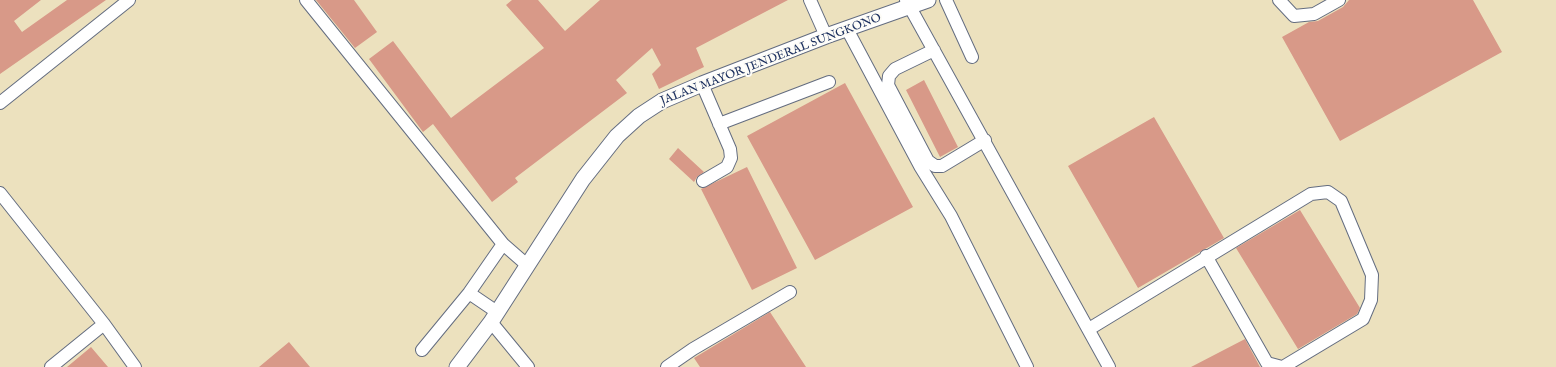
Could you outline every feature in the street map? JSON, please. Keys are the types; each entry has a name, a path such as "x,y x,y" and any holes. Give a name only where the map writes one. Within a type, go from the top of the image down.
{"main road":[{"name":"JALAN MAYOR JENDERAL SUNGKONO","path":"457,367 494,317 584,179 617,136 639,116 662,101 702,84 847,29 908,3 928,0"}],"street":[{"path":"0,103 129,0"},
{"path":"306,0 503,244 527,265"},
{"path":"810,0 826,36"},
{"path":"946,0 972,57"},
{"path":"1279,0 1294,16 1314,14 1339,0"},
{"path":"908,3 1109,367"},
{"path":"847,29 920,166 951,216 1027,367"},
{"path":"934,50 895,69 889,76 888,85 928,160 935,166 942,166 984,140"},
{"path":"719,124 829,82"},
{"path":"702,84 730,149 731,158 727,167 703,181"},
{"path":"1089,329 1206,256 1311,194 1328,192 1341,201 1372,275 1371,300 1363,319 1282,367 1267,362 1206,256"},
{"path":"0,193 104,324 135,367"},
{"path":"422,350 469,293 503,244"},
{"path":"667,367 693,349 790,292"},
{"path":"469,293 494,317 528,367"},
{"path":"51,367 104,324"}],"building":[{"path":"0,0 41,0 14,21 22,32 67,0 106,0 0,74"},
{"path":"316,0 354,0 377,32 355,48"},
{"path":"512,0 538,0 565,31 600,0 788,0 696,48 704,67 659,89 652,74 661,65 652,48 616,80 627,93 515,178 518,182 492,202 433,124 423,132 369,59 393,41 451,118 544,48 506,5"},
{"path":"1349,0 1473,0 1502,52 1340,141 1282,37 1309,22 1318,21 1343,7"},
{"path":"924,80 958,147 940,157 906,90"},
{"path":"845,83 913,207 815,260 747,136"},
{"path":"1154,117 1224,238 1138,288 1068,166"},
{"path":"678,148 704,172 697,177 694,182 669,159"},
{"path":"747,167 797,268 752,290 701,189"},
{"path":"1300,210 1360,308 1357,314 1298,349 1236,248"},
{"path":"770,312 806,367 700,367 694,358"},
{"path":"1245,339 1260,367 1191,367"},
{"path":"289,342 310,367 259,367"},
{"path":"91,347 108,367 67,367"}]}
